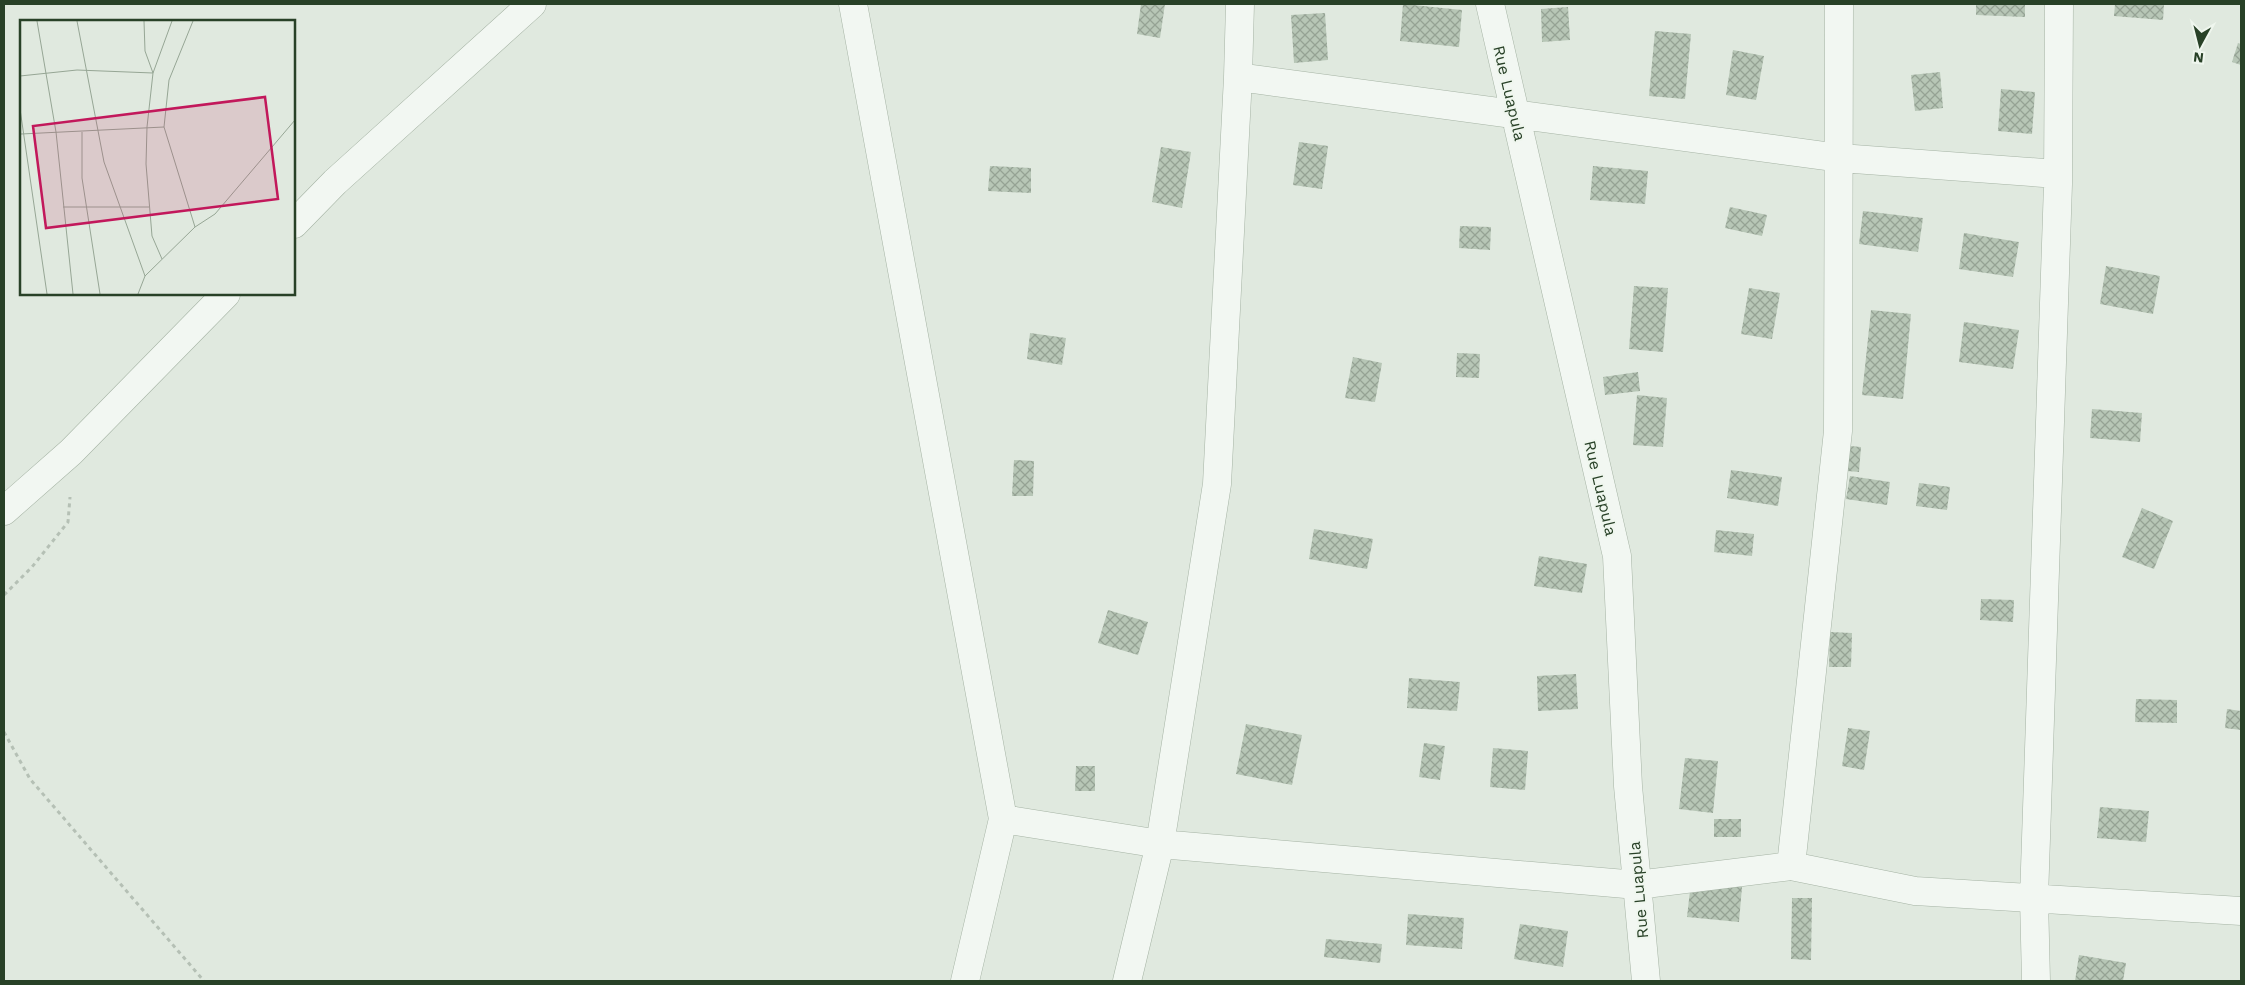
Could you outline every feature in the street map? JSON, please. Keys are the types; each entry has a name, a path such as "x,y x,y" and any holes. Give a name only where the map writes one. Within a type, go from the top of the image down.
{"street":[{"path":"295,223 335,182 532,4"},
{"path":"853,4 1003,819 965,981"},
{"path":"1128,981 1160,844 1217,484 1238,78 1240,4"},
{"name":"Rue Luapula","path":"1490,4 1617,556 1628,786 1646,981"},
{"path":"1791,866 1838,431 1839,4"},
{"path":"2036,981 2034,898 2058,174 2059,4"},
{"path":"1238,78 1840,158 2058,174"},
{"path":"4,511 71,452 225,295"},
{"path":"1003,819 1160,844 1637,885 1791,866 1915,890 2241,911"}],"path":[{"path":"4,595 32,567 68,522 72,469 71,452"},
{"path":"4,732 30,778 204,981"}],"building":[{"path":"1141,4 1165,4 1160,38 1137,34"},
{"path":"1403,4 1462,10 1459,47 1400,41"},
{"path":"1976,4 2025,4 2025,17 1976,15"},
{"path":"2115,4 2164,4 2163,20 2114,16"},
{"path":"1568,7 1570,40 1542,42 1541,9"},
{"path":"1325,13 1328,60 1294,63 1291,15"},
{"path":"1655,31 1691,34 1685,99 1649,96"},
{"path":"2238,43 2241,44 2241,65 2232,62"},
{"path":"1733,50 1764,56 1756,100 1726,95"},
{"path":"1940,72 1943,108 1915,111 1911,75"},
{"path":"2001,89 2035,92 2032,134 1998,131"},
{"path":"1299,142 1328,146 1322,189 1293,185"},
{"path":"1161,147 1191,152 1182,208 1152,202"},
{"path":"990,166 1031,168 1031,193 988,191"},
{"path":"1593,166 1648,171 1645,204 1590,200"},
{"path":"1730,207 1767,215 1762,236 1725,228"},
{"path":"1863,211 1923,218 1918,252 1859,244"},
{"path":"1460,226 1491,227 1490,250 1459,248"},
{"path":"1964,233 2019,242 2013,277 1959,269"},
{"path":"2106,266 2160,276 2153,314 2100,304"},
{"path":"1634,286 1668,288 1663,352 1629,349"},
{"path":"1749,288 1780,293 1772,339 1741,334"},
{"path":"1871,310 1911,314 1903,399 1862,395"},
{"path":"1964,322 2019,330 2013,369 1959,362"},
{"path":"1030,333 1066,338 1062,365 1027,359"},
{"path":"1457,353 1480,354 1479,378 1456,377"},
{"path":"1353,357 1382,363 1375,402 1345,398"},
{"path":"1638,372 1640,391 1605,395 1603,377"},
{"path":"1637,395 1667,398 1663,447 1633,445"},
{"path":"2092,409 2142,413 2140,442 2090,438"},
{"path":"1839,445 1861,447 1859,472 1836,470"},
{"path":"1014,460 1034,461 1033,496 1012,496"},
{"path":"1731,470 1782,477 1778,506 1727,498"},
{"path":"1850,476 1890,482 1887,505 1846,499"},
{"path":"1919,483 1950,487 1947,510 1916,506"},
{"path":"2142,508 2173,521 2154,569 2122,557"},
{"path":"1314,529 1373,539 1367,569 1309,559"},
{"path":"1716,530 1754,534 1752,556 1714,552"},
{"path":"1539,556 1587,564 1582,593 1534,586"},
{"path":"1981,599 2014,600 2013,622 1980,620"},
{"path":"1108,610 1148,622 1138,655 1098,643"},
{"path":"1830,632 1852,633 1851,667 1829,667"},
{"path":"1576,674 1578,709 1538,711 1537,676"},
{"path":"1409,678 1460,682 1457,711 1407,708"},
{"path":"2136,699 2177,700 2177,723 2135,722"},
{"path":"2227,709 2241,711 2241,730 2225,728"},
{"path":"1246,724 1302,735 1292,785 1236,774"},
{"path":"1848,728 1870,731 1864,770 1842,766"},
{"path":"1424,743 1445,746 1440,780 1419,777"},
{"path":"1493,748 1528,751 1525,790 1490,787"},
{"path":"1685,758 1718,761 1713,813 1679,809"},
{"path":"1076,766 1095,766 1095,791 1075,791"},
{"path":"2100,807 2149,811 2146,842 2097,838"},
{"path":"1714,819 1741,819 1741,837 1714,837"},
{"path":"1691,882 1742,887 1739,922 1687,917"},
{"path":"1792,898 1812,898 1811,960 1791,959"},
{"path":"1408,914 1464,918 1462,949 1406,945"},
{"path":"1520,924 1568,931 1563,967 1514,959"},
{"path":"1326,939 1382,944 1380,963 1324,957"},
{"path":"2079,955 2126,963 2123,981 2075,981"}]}
